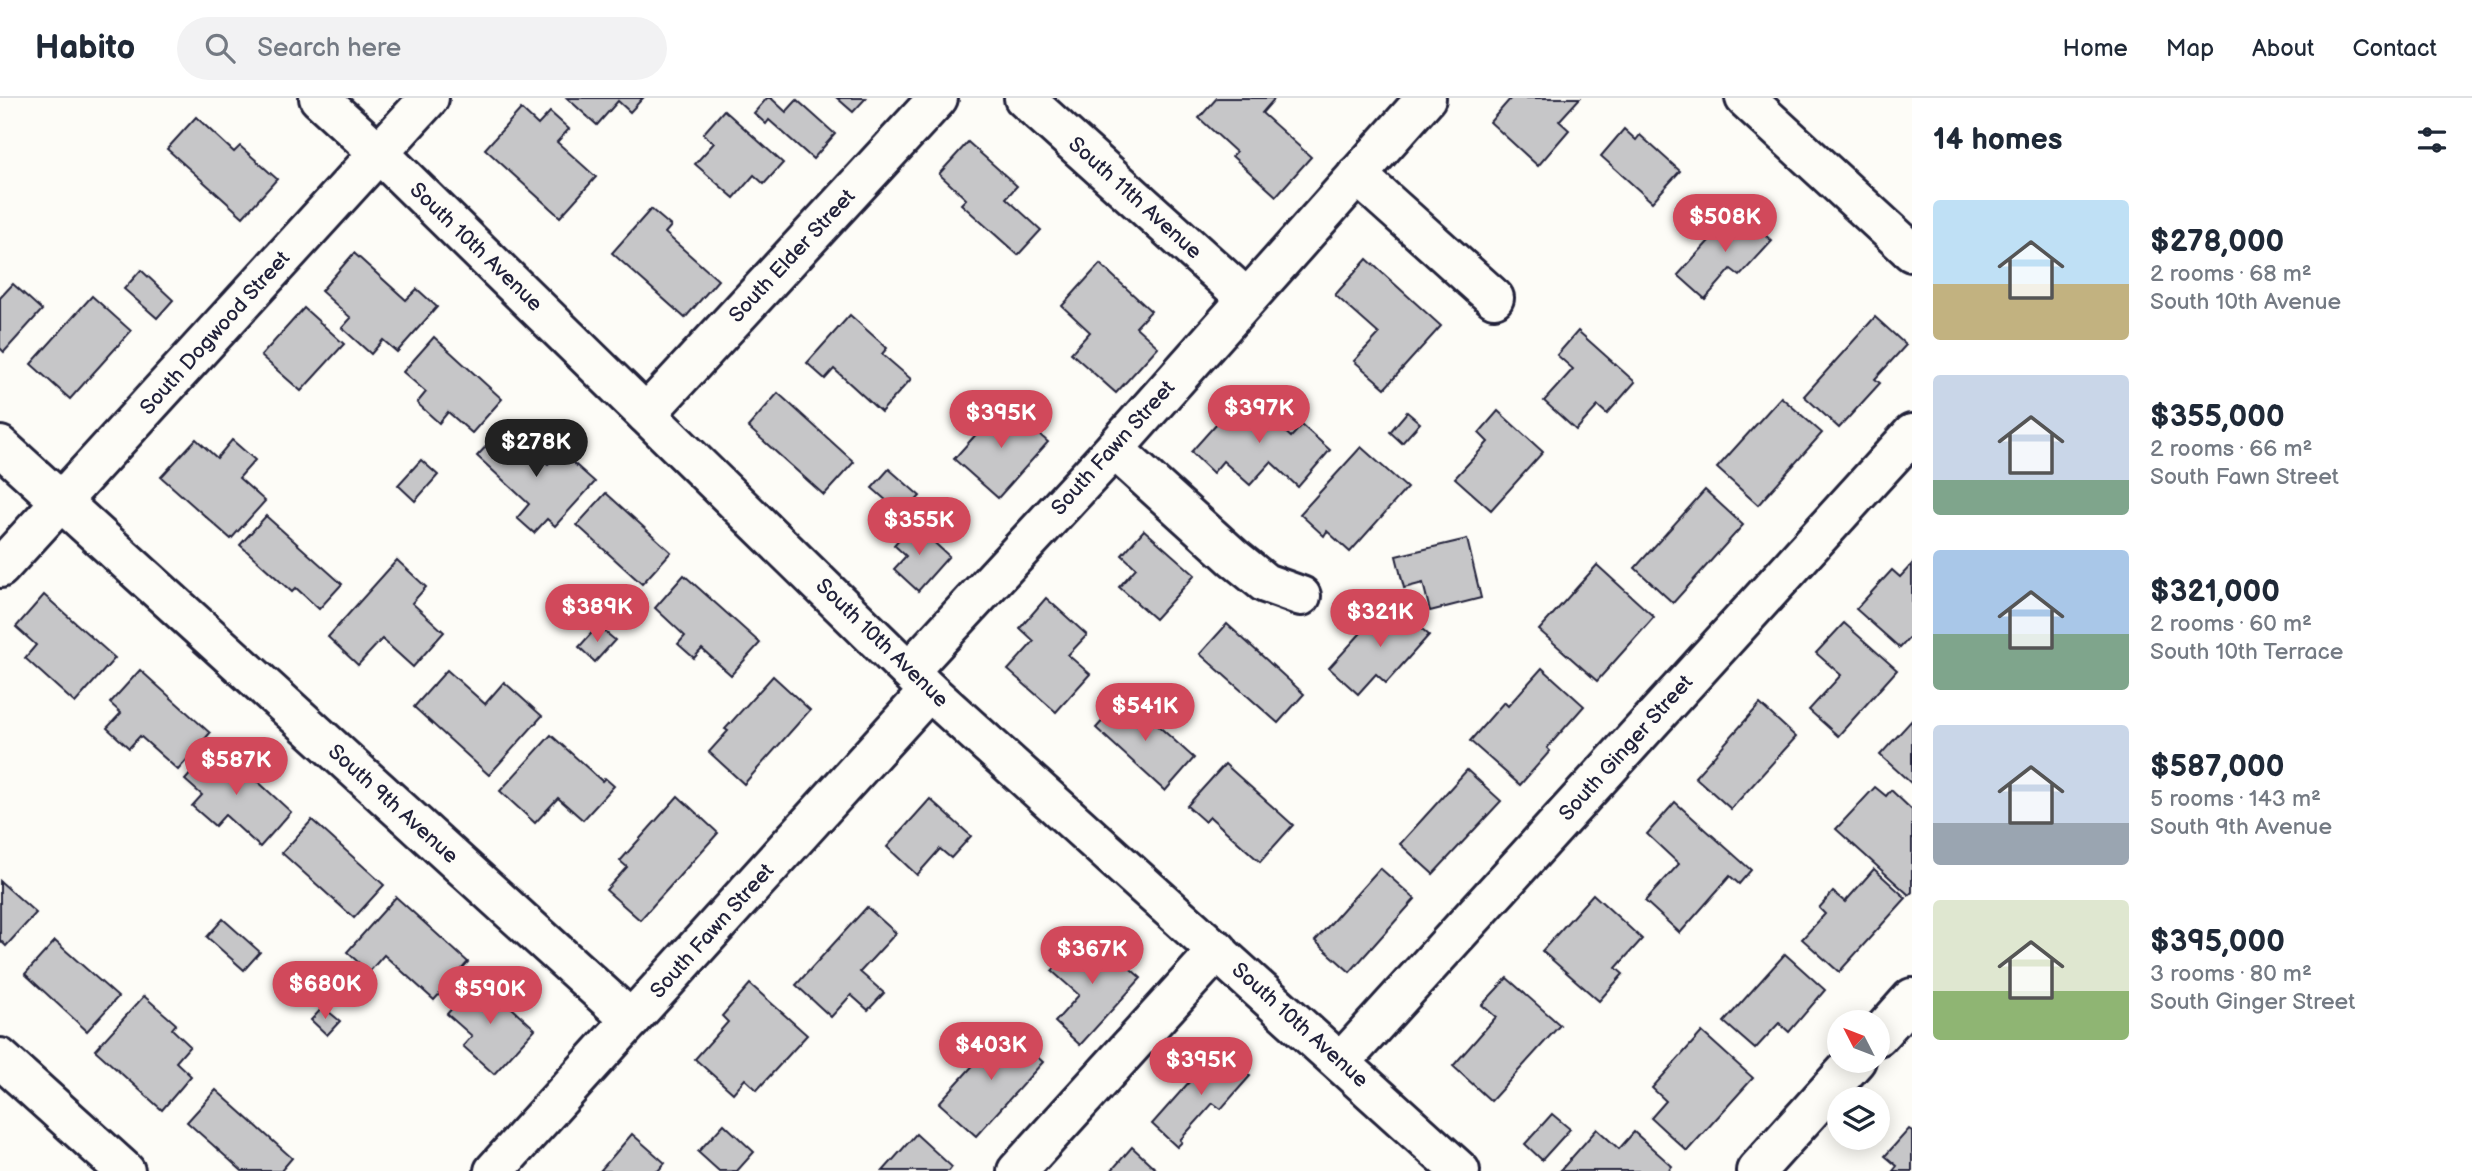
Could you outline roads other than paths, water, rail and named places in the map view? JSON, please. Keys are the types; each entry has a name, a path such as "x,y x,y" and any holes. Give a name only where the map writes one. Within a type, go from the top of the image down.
{"street":[{"name":"South 10th Avenue","path":"319,98 379,153 919,681 1460,1171"},
{"name":"South Dogwood Street","path":"0,568 429,98"},
{"name":"South Elder Street","path":"646,414 938,98"},
{"name":"South 11th Avenue","path":"1024,98 1246,298"},
{"name":"South Fawn Street","path":"494,1171 631,1020 1114,449 1426,98"},
{"path":"1745,98 1912,253"},
{"path":"1357,175 1494,298"},
{"name":"South Ginger Street","path":"1341,1062 1912,434"},
{"name":"South 9th Avenue","path":"0,446 631,1020"},
{"path":"1114,449 1265,583 1301,597"},
{"path":"1017,1171 1217,950"},
{"path":"1890,1023 1912,998"},
{"path":"0,1058 125,1171"},
{"path":"1756,1171 1844,1073"}]}
